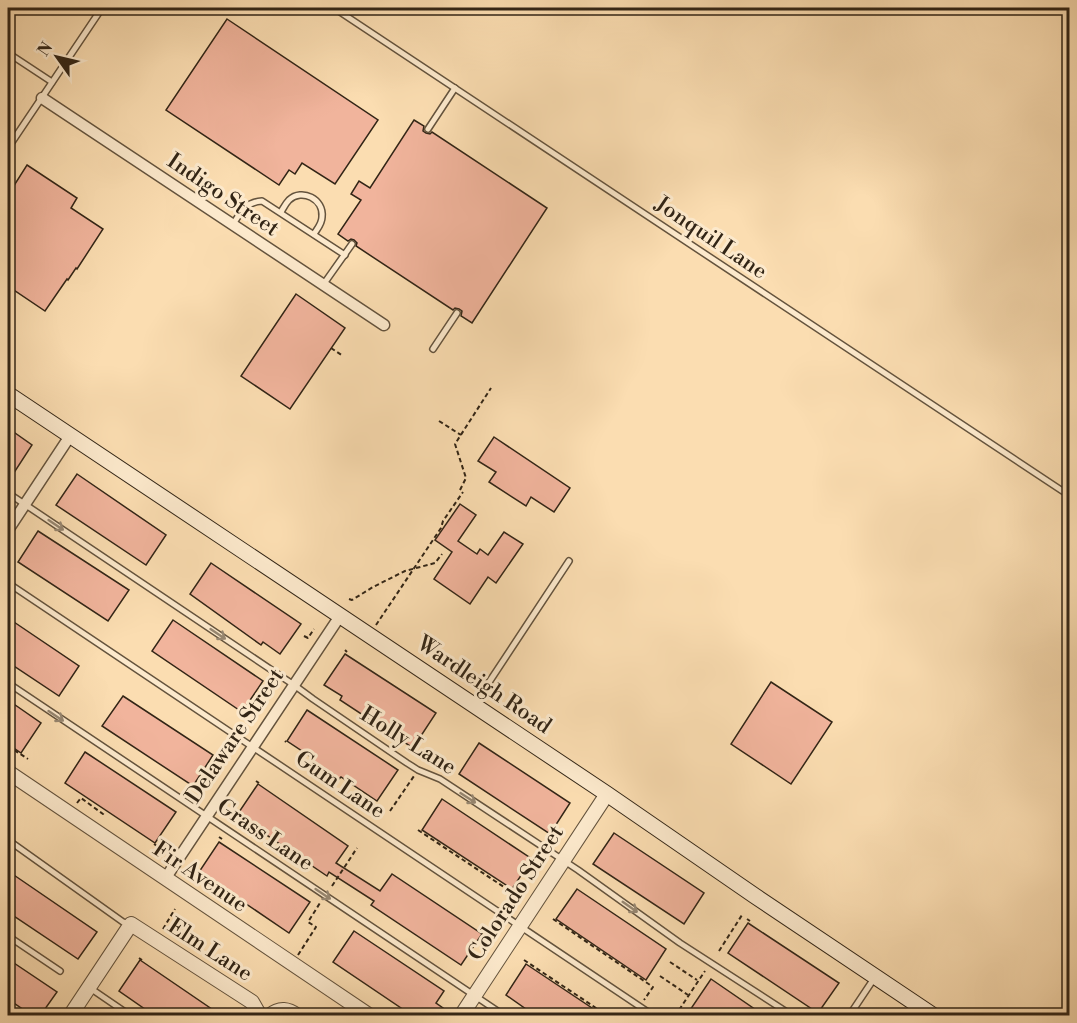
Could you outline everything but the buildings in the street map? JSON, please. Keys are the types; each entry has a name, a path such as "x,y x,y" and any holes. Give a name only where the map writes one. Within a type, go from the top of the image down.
{"main road":[{"name":"Wardleigh Road","path":"8,394 607,794 934,1016"}],"street":[{"name":"Indigo Street","path":"42,98 384,325"},
{"path":"8,530 69,436"},
{"name":"Delaware Street","path":"165,879 340,616"},
{"name":"Fir Avenue","path":"8,772 370,1016"},
{"name":"Colorado Street","path":"460,1016 607,794"},
{"path":"70,1016 131,924"},
{"name":"Elm Lane","path":"131,924 252,1002 260,1016"},
{"path":"269,1016 273,1012 290,1010 298,1016"}],"lane":[{"path":"8,148 102,8"},
{"name":"Jonquil Lane","path":"334,8 1070,496"},
{"path":"8,53 52,82"},
{"path":"429,129 455,88"},
{"path":"280,213 289,200 307,195 321,207 323,216 314,234"},
{"path":"232,224 243,209 254,202 261,201 345,255"},
{"path":"323,285 352,244"},
{"path":"433,349 457,313"},
{"name":"Holly Lane","path":"8,493 294,684 312,699 407,763 440,779 680,943 792,1016"},
{"path":"474,705 569,561"},
{"name":"Gum Lane","path":"8,583 654,1016"},
{"name":"Grass Lane","path":"8,683 505,1016"},
{"path":"8,840 123,922 131,924"},
{"path":"8,936 60,971"},
{"path":"849,1016 876,977"},
{"path":"88,987 131,1016"}],"path":[{"path":"331,348 343,356"},
{"path":"376,625 441,528 461,491 466,478 455,444 491,388"},
{"path":"439,421 461,435"},
{"path":"349,598 352,600 405,571 435,563 442,554"},
{"path":"304,636 308,638 314,629"},
{"path":"8,746 28,759"},
{"path":"390,811 414,776"},
{"path":"81,798 103,813 105,811"},
{"path":"418,830 527,902"},
{"path":"332,886 357,848"},
{"path":"293,963 316,927 308,922 320,903"},
{"path":"161,931 176,909"},
{"path":"719,951 742,915"},
{"path":"553,919 653,987 644,1000"},
{"path":"524,960 608,1016"},
{"path":"670,962 698,980"},
{"path":"675,1016 705,970"},
{"path":"660,976 688,995"}]}
